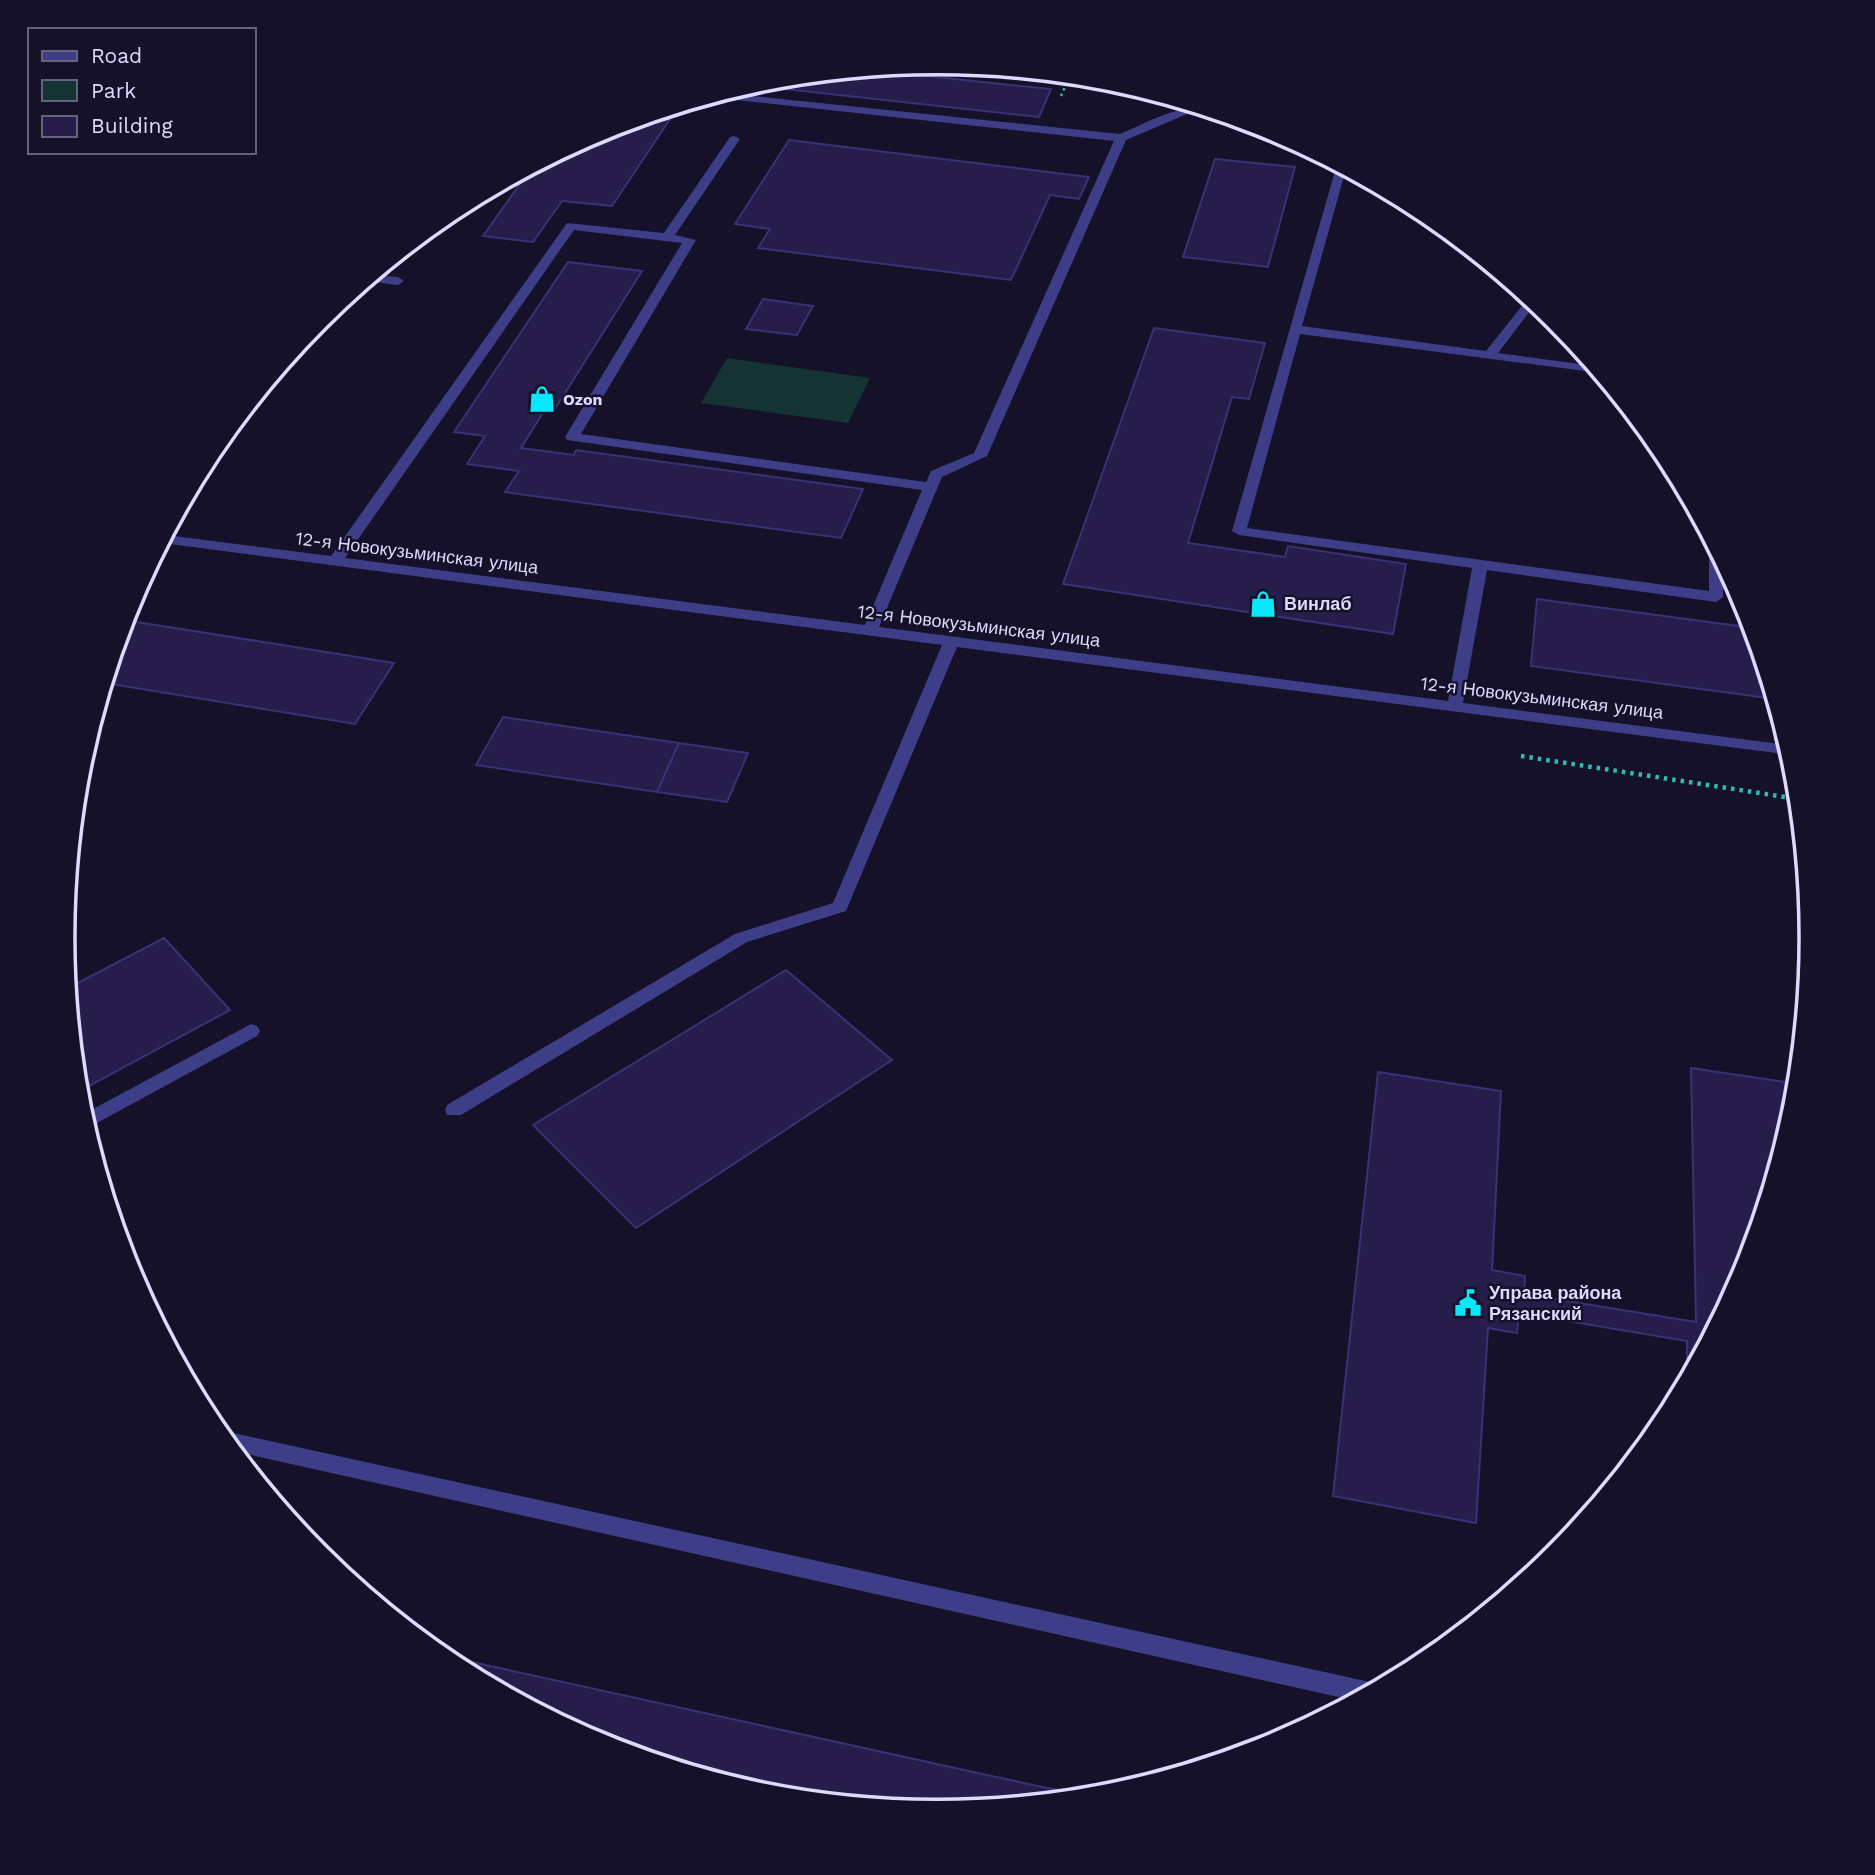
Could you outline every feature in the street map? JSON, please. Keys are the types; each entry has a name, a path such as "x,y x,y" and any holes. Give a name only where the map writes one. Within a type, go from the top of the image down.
{"street":[{"path":"741,99 1121,138 1183,112"},
{"path":"870,631 936,474 980,456 1121,138"},
{"path":"667,237 734,139"},
{"path":"1339,175 1239,531 1716,597 1716,567"},
{"path":"335,561 570,226 690,240 572,437 931,486"},
{"path":"381,279 398,281"},
{"path":"1490,354 1526,308"},
{"path":"1295,329 1585,368"},
{"name":"12-я Новокузьминская улица","path":"173,540 1778,748"},
{"path":"1455,706 1480,565"},
{"path":"454,1110 741,938 840,907 951,642"},
{"path":"94,1116 251,1031"},
{"path":"240,1443 1357,1690"}],"green space":[{"path":"727,358 870,378 848,423 701,403"}],"building":[{"path":"923,76 1051,89 1039,117 787,89 881,77"},
{"path":"671,118 612,206 562,201 533,242 483,236 521,183 608,141"},
{"path":"789,140 1089,177 1079,199 1050,195 1011,280 758,248 770,229 735,224"},
{"path":"1215,159 1295,167 1268,267 1183,257"},
{"path":"568,262 642,271 553,412 544,411 521,448 574,455 576,450 863,489 841,538 505,492 519,471 467,464 485,436 454,432"},
{"path":"763,299 813,306 797,335 746,329"},
{"path":"1154,328 1265,343 1249,399 1232,397 1188,543 1285,557 1288,546 1406,564 1393,634 1063,584"},
{"path":"1537,599 1741,626 1765,698 1531,666"},
{"path":"136,622 394,663 355,724 114,684"},
{"path":"503,717 679,743 657,792 476,765"},
{"path":"679,743 748,753 727,802 657,792"},
{"path":"164,938 230,1010 89,1086 77,984"},
{"path":"786,970 892,1060 636,1228 533,1125"},
{"name":"Управа района Рязанский","path":"1691,1068 1787,1082 1770,1161 1754,1215 1711,1319 1687,1363 1687,1341 1519,1313 1517,1333 1488,1328 1476,1523 1333,1496 1378,1072 1501,1091 1492,1270 1525,1276 1524,1294 1696,1322"},
{"path":"470,1662 1060,1790 994,1798 937,1800 881,1798 769,1783 660,1754 608,1734 556,1711"}],"place":[{"name":"Ozon","path":"542,399"},
{"name":"Винлаб","path":"1263,604"},
{"name":"Управа района Рязанский","path":"1468,1303"}]}
